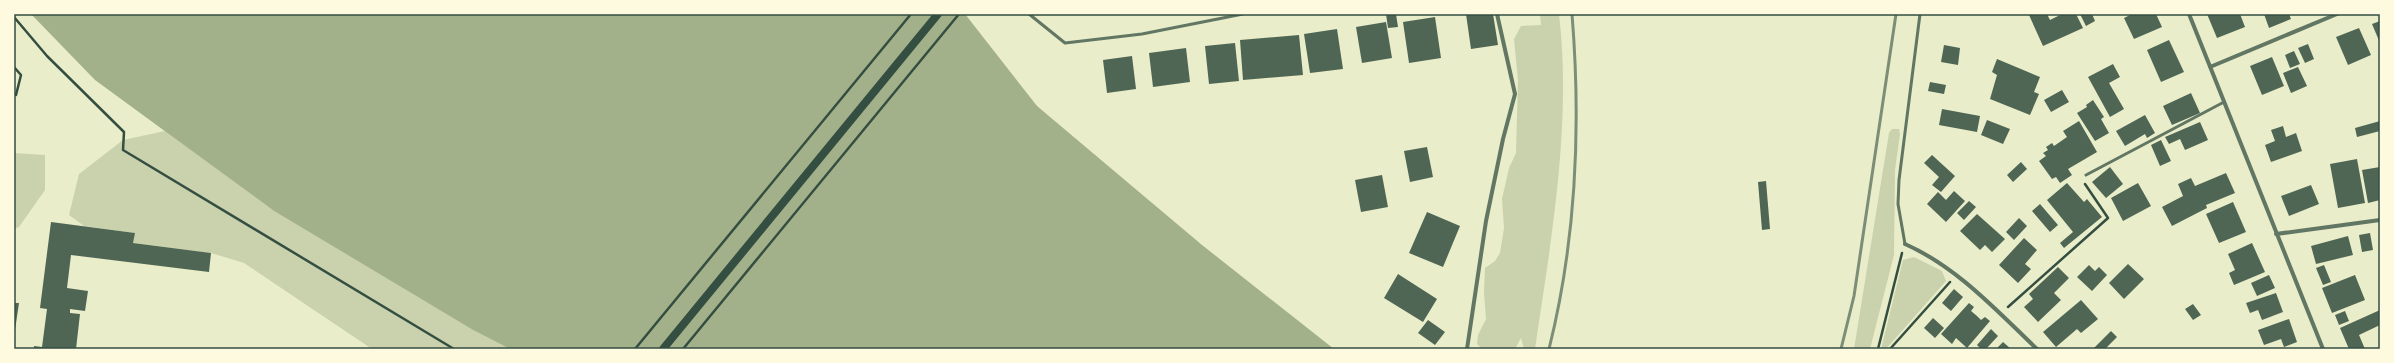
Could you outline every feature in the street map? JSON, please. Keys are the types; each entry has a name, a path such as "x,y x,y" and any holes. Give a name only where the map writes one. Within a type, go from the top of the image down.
{"main road":[{"path":"663,349 938,14"}],"street":[{"path":"1467,349 1486,222 1503,139 1515,94 1497,14"},
{"path":"2189,14 2323,349"},
{"path":"2210,67 2337,14"},
{"path":"2276,234 2380,220"},
{"path":"1905,244 1929,255 1956,275 2037,349"}],"lane":[{"path":"1029,14 1065,43 1142,34 1243,14"},
{"path":"1905,244 1898,204 1899,180 1920,14"},
{"path":"2086,175 2224,102"}],"path":[{"path":"635,349 911,14"},
{"path":"683,349 959,14"},
{"path":"14,17 47,56 124,132 123,150 454,349"},
{"path":"14,67 20,75 16,96 14,93"},
{"path":"2000,314 2108,218 2085,185 2086,175"},
{"path":"1878,349 1905,244"},
{"path":"1890,349 1956,275"}],"shaded area":[{"path":"31,14 965,14 1037,106 1202,245 1334,349 510,349 473,330 274,211 95,80"},
{"path":"1540,14 1559,14 1563,97 1558,182 1535,349 1524,349 1521,338 1515,349 1482,349 1477,344 1478,335 1486,319 1484,293 1485,268 1495,261 1500,253 1504,228 1502,199 1509,168 1516,153 1518,80 1514,39 1521,26 1541,25"},
{"path":"1892,129 1899,129 1900,134 1895,170 1894,255 1870,349 1854,349 1889,133"},
{"path":"165,131 274,211 473,330 510,349 372,349 244,263 211,253 133,243 134,233 84,226 69,215 79,174 123,140"},
{"path":"14,153 45,155 45,190 19,227 14,229"},
{"path":"1914,257 1942,271 1946,281 1886,349 1881,349 1903,260"}],"building":[{"path":"1386,14 1396,14 1398,27 1388,28"},
{"path":"1466,14 1493,14 1498,45 1471,49"},
{"path":"2047,14 2050,20 2062,14 2076,14 2083,28 2043,46 2029,15"},
{"path":"2080,14 2092,14 2095,21 2086,26"},
{"path":"2132,14 2156,14 2162,27 2134,39 2124,18"},
{"path":"2207,14 2240,14 2245,27 2217,38"},
{"path":"2264,14 2289,14 2291,19 2269,28"},
{"path":"1435,17 1441,58 1409,63 1403,22"},
{"path":"2380,21 2380,43 2372,24"},
{"path":"1386,22 1392,58 1362,63 1356,27"},
{"path":"2359,28 2371,55 2348,65 2336,37"},
{"path":"1337,29 1343,69 1310,73 1304,34"},
{"path":"1299,35 1303,75 1243,80 1240,40"},
{"path":"2169,40 2184,72 2161,82 2147,50"},
{"path":"1235,43 1239,81 1209,84 1205,46"},
{"path":"2308,44 2314,59 2305,63 2298,48"},
{"path":"1944,45 1960,48 1958,65 1941,62"},
{"path":"1186,48 1190,82 1153,87 1149,53"},
{"path":"2294,51 2300,64 2290,68 2285,55"},
{"path":"1132,56 1136,89 1107,93 1103,60"},
{"path":"2272,57 2284,86 2262,95 2250,66"},
{"path":"1997,59 2040,77 2034,92 2039,94 2030,115 1990,99 1997,75 1992,72"},
{"path":"2113,64 2120,77 2109,83 2124,109 2110,117 2088,77"},
{"path":"2298,67 2307,86 2291,93 2283,73"},
{"path":"1930,82 1946,85 1944,94 1928,91"},
{"path":"2062,90 2069,102 2051,112 2044,100"},
{"path":"2191,93 2200,113 2172,125 2163,106"},
{"path":"2093,100 2104,117 2101,119 2109,133 2095,141 2077,113 2087,107 2086,105"},
{"path":"1942,109 1980,116 1977,132 1939,125"},
{"path":"2145,115 2155,133 2147,138 2145,134 2125,146 2116,131"},
{"path":"1987,120 2010,129 2003,144 1981,135"},
{"path":"2079,121 2097,152 2068,169 2072,175 2060,183 2056,177 2052,179 2039,161 2046,156 2043,153 2048,150 2046,147 2052,143 2054,146 2067,137 2063,131"},
{"path":"2380,121 2380,131 2357,137 2355,128"},
{"path":"2200,122 2208,140 2185,150 2180,139 2169,144 2165,137"},
{"path":"2283,126 2286,137 2296,133 2302,151 2271,162 2265,145 2275,141 2271,130"},
{"path":"2161,140 2171,161 2160,166 2151,145"},
{"path":"1427,147 1433,177 1410,182 1404,151"},
{"path":"1932,155 1955,176 1941,192 1932,185 1939,177 1924,163"},
{"path":"2357,159 2365,203 2338,208 2330,164"},
{"path":"2021,162 2027,169 2013,182 2007,175"},
{"path":"2110,167 2123,184 2106,198 2092,182"},
{"path":"2380,167 2380,200 2368,203 2362,170"},
{"path":"2226,173 2235,193 2206,205 2207,208 2172,226 2162,207 2183,196 2178,184 2191,178 2195,186"},
{"path":"1382,175 1388,207 1361,212 1355,180"},
{"path":"1766,181 1770,229 1762,230 1758,182"},
{"path":"2067,183 2084,202 2087,199 2102,217 2064,248 2060,243 2073,232 2047,200"},
{"path":"2138,183 2151,206 2123,221 2111,198"},
{"path":"2311,185 2319,204 2289,216 2281,196"},
{"path":"1954,191 1965,201 1946,222 1927,204 1938,192 1946,200"},
{"path":"1969,201 1976,207 1964,220 1957,213"},
{"path":"2233,202 2246,232 2219,243 2206,214"},
{"path":"2040,204 2058,225 2050,232 2032,211"},
{"path":"1427,212 1460,226 1443,267 1409,253"},
{"path":"1977,214 2005,239 1992,252 1985,245 1980,250 1960,231"},
{"path":"2019,218 2027,226 2014,240 2006,232"},
{"path":"51,222 135,233 133,243 211,253 209,272 71,255 67,288 88,291 85,311 70,309 70,313 80,314 76,349 34,349 34,346 42,347 47,309 40,308"},
{"path":"2370,233 2373,250 2362,252 2359,235"},
{"path":"2348,236 2353,255 2316,264 2311,246"},
{"path":"2024,238 2037,250 2025,264 2031,269 2018,283 1999,265"},
{"path":"2252,243 2265,272 2234,285 2229,273 2235,270 2228,254"},
{"path":"2128,264 2144,279 2124,299 2109,283"},
{"path":"2089,265 2095,271 2099,267 2107,275 2092,291 2077,277"},
{"path":"2324,265 2331,282 2323,285 2316,268"},
{"path":"2058,267 2069,278 2054,293 2061,300 2038,322 2024,307 2033,299 2029,294"},
{"path":"1398,274 1437,299 1423,322 1384,298"},
{"path":"2269,275 2275,288 2257,296 2251,283"},
{"path":"2355,275 2365,300 2332,313 2322,288"},
{"path":"1954,289 1963,297 1951,311 1942,303"},
{"path":"2276,293 2283,312 2262,320 2258,310 2250,313 2246,303"},
{"path":"2081,300 2098,319 2081,333 2077,329 2056,347 2043,332"},
{"path":"14,303 19,303 15,330 14,329"},
{"path":"1969,303 1974,307 1971,311 1981,320 1985,317 1990,321 1967,348 1956,338 1952,344 1941,334"},
{"path":"2193,304 2201,315 2193,320 2185,309"},
{"path":"2380,310 2380,325 2359,335 2365,349 2349,349 2340,328"},
{"path":"2345,311 2349,321 2339,325 2335,315"},
{"path":"1933,318 1944,328 1935,338 1924,328"},
{"path":"2289,319 2297,342 2284,347 2281,339 2264,345 2258,330"},
{"path":"1428,320 1445,332 1435,345 1418,333"},
{"path":"1991,329 1998,336 1986,349 1981,349 1977,345"},
{"path":"2111,331 2117,337 2106,348 2107,349 2093,349"},
{"path":"2003,342 2011,349 1996,349"}],"railway":[{"path":"1549,349 1565,267 1571,225 1574,183 1576,98 1572,14"},
{"path":"1841,349 1854,296 1896,14"}]}
